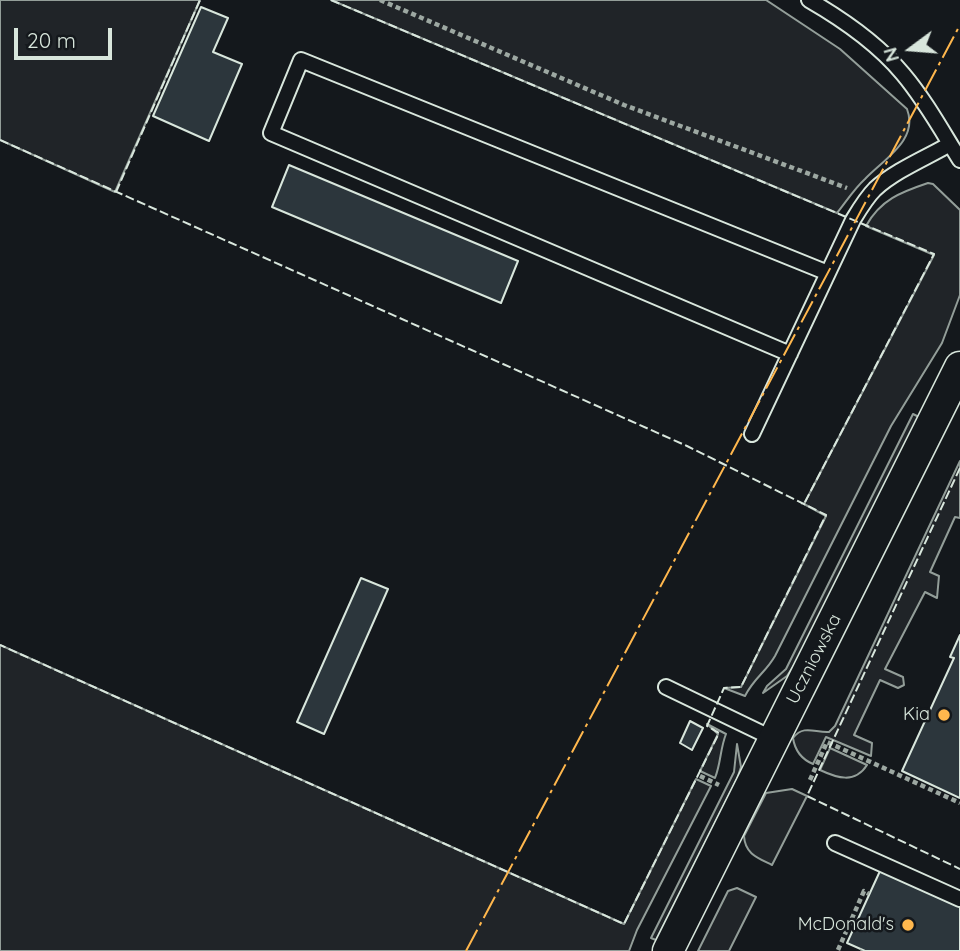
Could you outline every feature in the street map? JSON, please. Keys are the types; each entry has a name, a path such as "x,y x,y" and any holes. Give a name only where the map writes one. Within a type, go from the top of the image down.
{"street":[{"name":"Uczniowska","path":"668,951 960,366"}],"lane":[{"path":"809,0 874,46 902,73 927,106 960,160"},
{"path":"790,354 271,133 301,60 828,273"},
{"path":"752,434 853,220 875,189 950,144"},
{"path":"666,687 774,739"},
{"path":"835,843 960,899"}],"path":[{"path":"380,0 624,105 847,188 875,189"},
{"path":"810,780 827,742 960,803"},
{"path":"700,776 719,785"},
{"path":"838,950 864,891 869,894"}],"shaded area":[{"path":"0,0 200,0 115,192 0,140"},
{"path":"331,0 766,0 840,49 907,109 908,130 898,148 861,183 837,213"},
{"path":"928,183 933,184 960,210 960,295 942,343 891,426 775,656 745,696 724,688 741,687 826,516 804,504 934,255 866,226 892,198"},
{"path":"913,414 919,417 798,659 787,676 763,693 786,669"},
{"path":"960,461 960,518 955,517 930,572 939,576 937,598 925,592 885,669 903,677 904,685 898,688 880,680 854,735 872,743 871,756 826,737 813,764 799,754 793,738 801,731 829,732 835,726"},
{"path":"0,645 624,924 696,779 711,786 637,930 629,951 0,951"},
{"path":"707,724 726,734 715,778 700,771 718,734"},
{"path":"737,744 741,767 737,779 656,940 651,938 734,772"},
{"path":"830,748 867,765 857,775 845,778 820,770"},
{"path":"792,789 807,796 772,865 750,851 744,836 766,793"},
{"path":"737,888 756,897 729,951 698,951 728,891"}],"building":[{"path":"201,7 228,18 213,52 242,64 209,141 153,116"},
{"path":"289,165 518,261 501,303 272,207"},
{"path":"361,578 388,589 324,734 297,722"},
{"name":"Kia","path":"960,635 960,798 902,771 954,658 950,657"},
{"path":"690,721 703,728 692,750 680,743"},
{"name":"McDonald's","path":"880,871 960,907 960,951 865,951 847,943"}],"fence":[{"path":"116,192 200,0"},
{"path":"331,0 934,254 804,504 801,503"},
{"path":"0,140 687,446 826,515 741,687 724,688 707,726 719,733 624,924 0,645"},
{"path":"960,468 807,796 960,869"}],"power":[{"path":"466,951 960,25"}],"place":[{"name":"Kia","path":"944,715"},
{"name":"McDonald's","path":"908,925"}]}
